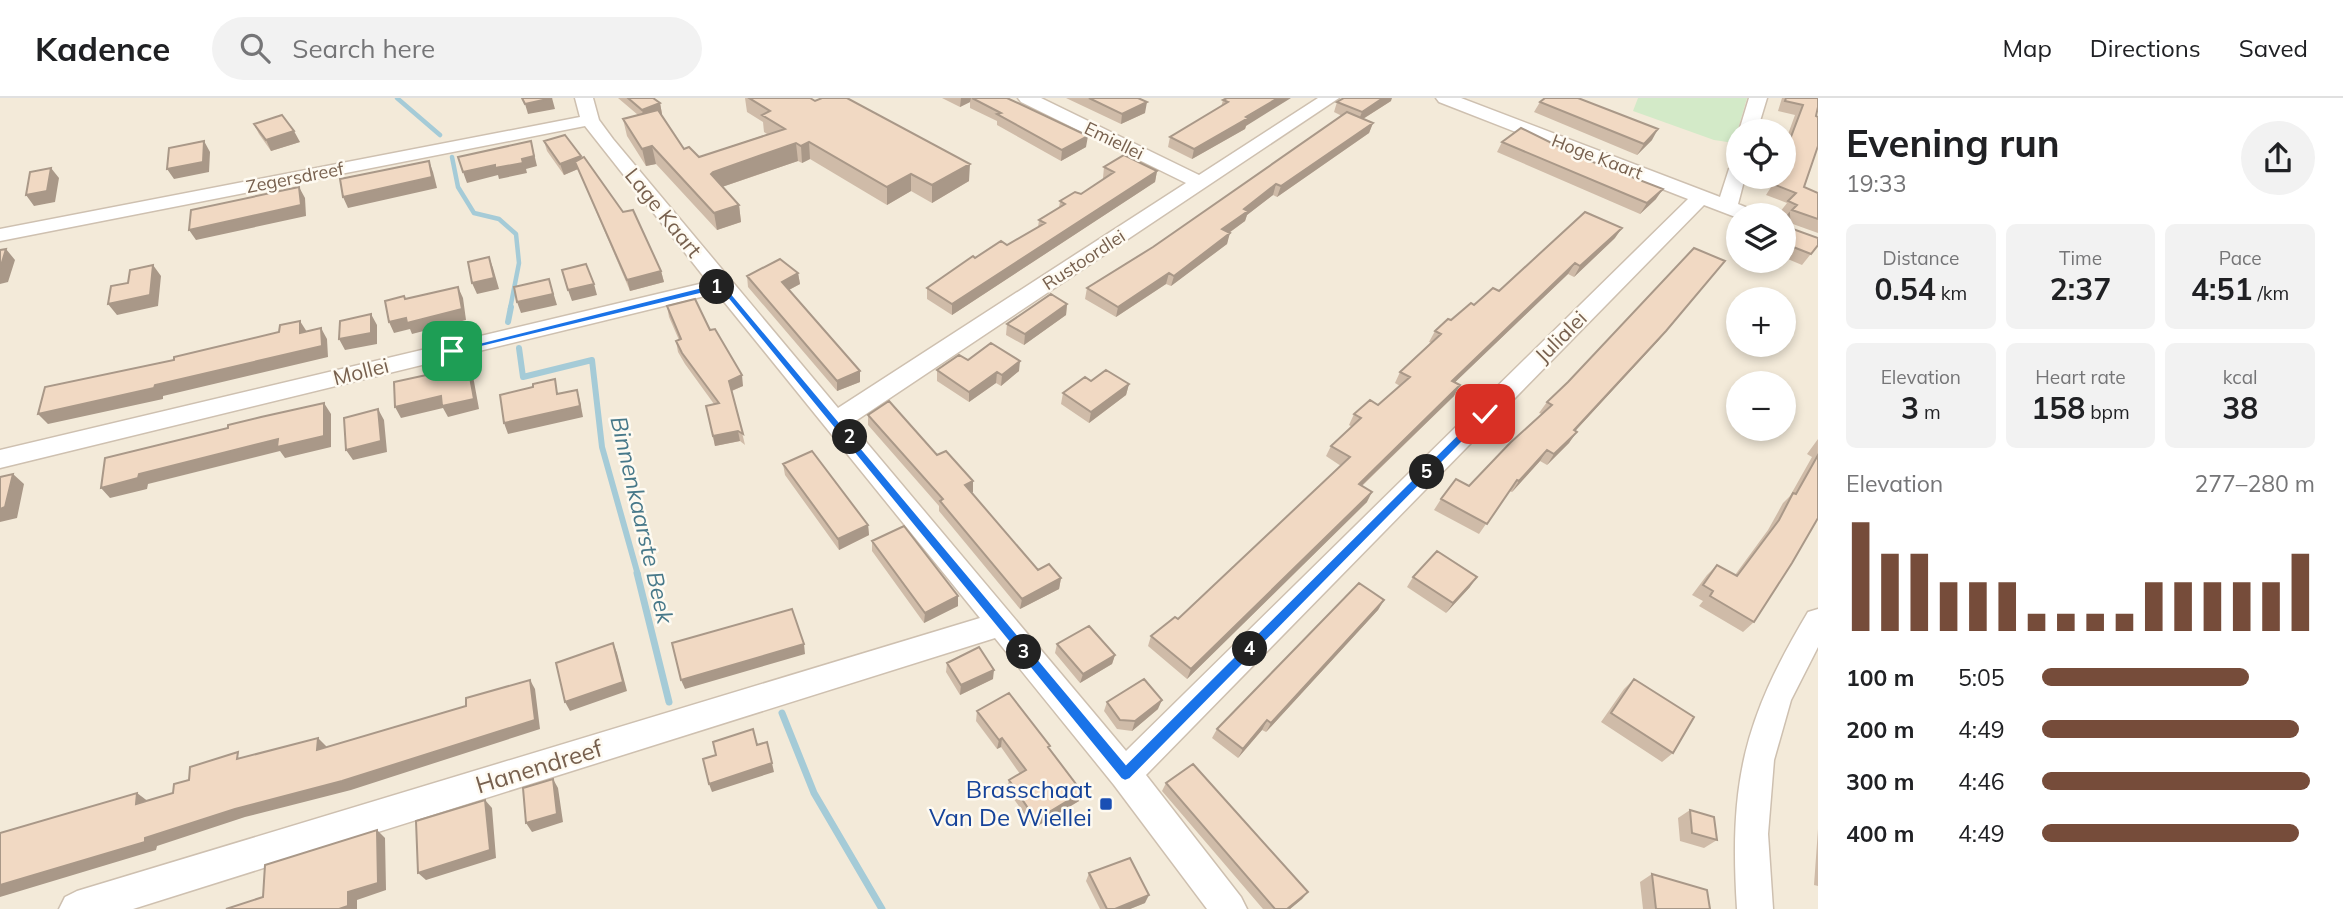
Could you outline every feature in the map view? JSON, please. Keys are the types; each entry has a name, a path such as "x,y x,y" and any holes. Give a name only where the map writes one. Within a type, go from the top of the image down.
{"street":[{"name":"Lage Kaart","path":"584,98 590,120 722,285 837,421 1125,774 1229,909"},
{"name":"Emiellei","path":"1027,98 1201,183"},
{"name":"Rustoordlei","path":"837,421 1330,98"},
{"name":"Hoge Kaart","path":"1445,98 1726,207"},
{"path":"1752,119 1758,98"},
{"name":"Zegersdreef","path":"0,236 590,120"},
{"name":"Julialei","path":"1125,774 1701,197"},
{"name":"Mollei","path":"0,459 722,285"},
{"path":"1755,909 1751,825 1761,745 1772,711 1818,621"},
{"name":"Hanendreef","path":"77,909 1001,624"}],"shaded area":[{"path":"0,98 1818,98 1818,909 0,909"}],"green space":[{"path":"1638,98 1747,98 1741,119 1726,119 1726,142 1633,111"}],"building":[{"path":"522,98 552,98 525,104"},
{"path":"628,98 653,98 660,103 642,110"},
{"path":"749,98 810,98 815,101 822,98 847,98 970,164 932,185 911,174 887,187 809,142 801,146 796,143 713,172 711,174 739,205 714,213 652,146 642,149 623,119 658,110 684,149 689,147 699,157 785,129 762,115 770,111"},
{"path":"972,98 1007,98 1088,136 1062,150"},
{"path":"1089,98 1138,98 1147,102 1122,114"},
{"path":"1278,98 1194,149 1170,137 1228,102 1223,100"},
{"path":"1344,98 1383,98 1362,112 1337,102"},
{"path":"1545,98 1578,98 1658,129 1644,144 1540,102"},
{"path":"1786,98 1818,98 1818,146 1804,187 1818,193 1818,219 1796,211 1796,203 1788,201 1796,193 1786,189 1796,189 1796,124 1803,105 1785,101"},
{"path":"1347,112 1373,123 1281,186 1276,184 1244,209 1248,211 1222,229 1230,233 1174,276 1169,273 1118,307 1087,288 1153,247"},
{"path":"282,115 294,131 266,140 254,124"},
{"path":"1521,128 1580,157 1663,189 1647,203 1502,142"},
{"path":"565,135 581,156 560,164 544,141"},
{"path":"204,141 203,162 167,169 169,148"},
{"path":"531,141 534,156 522,159 523,163 495,168 495,165 463,172 458,157"},
{"path":"1124,155 1157,171 952,304 927,288 973,256 975,258 1001,241 1007,245 1045,223 1039,220 1065,204 1060,201 1075,192 1081,194 1114,172 1104,167"},
{"path":"584,157 623,212 633,210 661,271 627,280 575,162"},
{"path":"429,161 432,177 343,197 340,179"},
{"path":"51,168 47,191 26,195 30,172"},
{"path":"299,187 301,205 189,230 191,210"},
{"path":"1585,212 1622,228 1580,266 1575,263 1452,381 1460,385 1359,484 1372,492 1191,669 1151,636 1175,617 1178,619 1350,457 1331,446 1361,418 1354,414 1370,400 1378,405 1410,377 1400,372 1441,334 1435,331 1471,303 1474,305 1493,288 1499,291"},
{"path":"1796,230 1818,238 1818,245 1811,254 1796,248"},
{"path":"1694,248 1725,261 1666,331 1574,430 1577,432 1554,454 1547,450 1519,481 1517,480 1487,524 1441,499 1456,479 1469,486 1510,443 1552,405 1547,402"},
{"path":"6,249 0,269 0,250"},
{"path":"489,257 494,278 472,283 468,262"},
{"path":"780,259 798,273 782,282 860,371 837,381 747,276"},
{"path":"586,264 594,284 568,290 562,270"},
{"path":"153,265 150,295 108,304 111,286 128,283 130,270"},
{"path":"549,279 553,294 517,302 514,287"},
{"path":"458,287 462,309 407,323 406,318 389,322 385,301"},
{"path":"1051,294 1067,304 1025,334 1007,324"},
{"path":"695,299 710,330 715,329 742,375 729,381 743,434 738,431 713,436 706,406 719,403 676,341 681,339 667,306"},
{"path":"371,314 371,333 339,339 340,321"},
{"path":"300,321 300,333 321,328 322,346 38,414 45,387 174,360 174,357 279,332 280,325"},
{"path":"991,343 1020,361 1002,375 997,372 969,392 937,370 959,355 968,360"},
{"path":"468,366 474,399 442,406 441,396 395,407 394,382"},
{"path":"1106,370 1129,384 1091,412 1063,393 1085,377 1091,381"},
{"path":"555,379 557,394 577,390 580,406 504,423 500,395"},
{"path":"889,401 937,455 946,451 973,481 965,485 1038,570 1049,564 1061,578 1022,599 940,501 943,499 868,415"},
{"path":"324,403 324,436 277,447 278,439 139,474 138,478 101,488 105,458"},
{"path":"378,409 381,441 346,450 344,418"},
{"path":"812,451 868,525 838,539 783,464"},
{"path":"1818,455 1818,518 1754,622 1710,596 1713,591 1703,585 1717,565 1737,576 1779,520"},
{"path":"13,474 5,507 0,509 0,477"},
{"path":"904,526 958,596 925,613 872,541"},
{"path":"1437,551 1477,577 1453,603 1413,577"},
{"path":"1359,583 1384,600 1271,723 1267,720 1243,749 1217,729"},
{"path":"792,609 804,644 681,680 672,643"},
{"path":"1089,626 1115,655 1083,674 1057,644"},
{"path":"613,643 623,682 565,702 556,663"},
{"path":"979,647 994,670 961,685 947,663"},
{"path":"1144,679 1162,700 1135,721 1120,720 1107,702"},
{"path":"1634,679 1694,717 1673,753 1611,713"},
{"path":"530,680 535,720 342,781 235,809 145,838 145,842 0,885 0,833 137,793 136,804 173,793 174,784 189,780 190,767 238,752 237,759 318,738 317,750 466,706 466,698"},
{"path":"1009,693 1082,792 1036,820 1009,780 1026,770 977,711"},
{"path":"753,729 757,745 767,742 772,763 709,784 703,759 716,755 713,742"},
{"path":"1193,764 1308,892 1287,909 1275,909 1166,783"},
{"path":"553,779 557,814 526,823 523,788"},
{"path":"485,800 490,850 418,873 416,821"},
{"path":"1690,810 1714,817 1717,840 1692,833"},
{"path":"377,830 378,883 348,892 348,906 339,909 226,909 263,897 265,865"},
{"path":"1130,858 1149,895 1115,909 1107,909 1089,873"},
{"path":"1652,874 1707,890 1710,909 1656,909"}],"waterway":[{"name":"Binnenkaarste Beek","path":"397,98 440,135"},
{"name":"Binnenkaarste Beek","path":"452,157 458,187 474,213 499,219 516,234 519,263 510,309"},
{"name":"Binnenkaarste Beek","path":"508,322 511,307"},
{"name":"Binnenkaarste Beek","path":"519,348 523,377 592,360 602,447 638,575"},
{"name":"Binnenkaarste Beek","path":"637,573 669,702"},
{"name":"Binnenkaarste Beek","path":"782,713 814,793 882,909"}],"place":[{"name":"Brasschaat Van De Wiellei","path":"1106,804"}],"route":[{"path":"452,351 722,285 837,421 1125,774 1485,414"}]}
